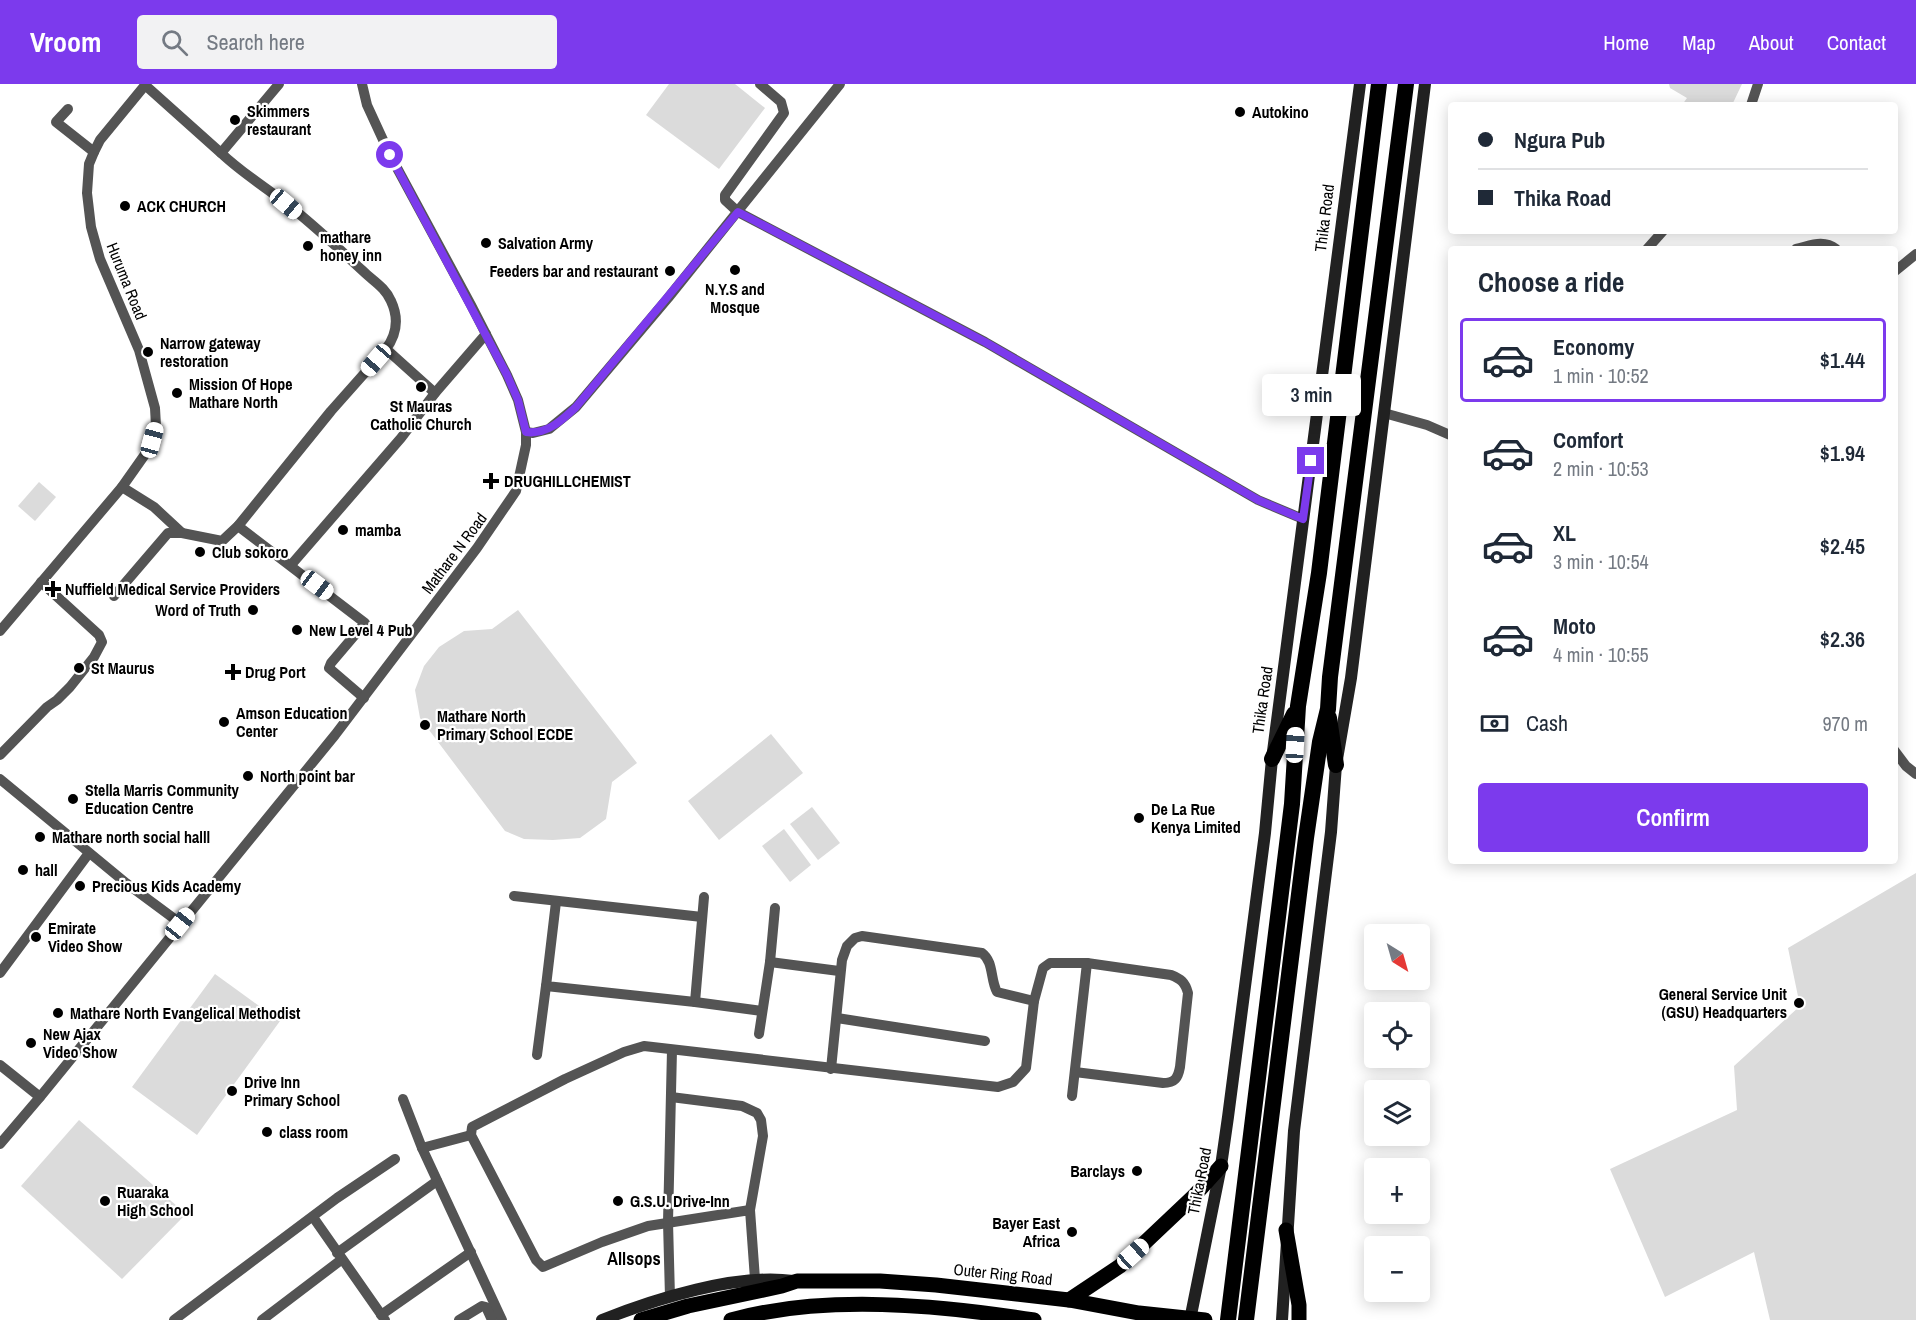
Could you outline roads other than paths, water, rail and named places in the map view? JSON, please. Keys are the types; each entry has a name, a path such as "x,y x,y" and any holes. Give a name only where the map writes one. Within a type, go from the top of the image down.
{"highway":[{"path":"1228,1320 1292,804 1298,706 1319,573 1379,84"},
{"path":"1246,1320 1306,838 1320,741 1328,709 1330,677 1406,84"},
{"path":"1272,759 1298,706"},
{"path":"1328,709 1336,765"}],"main road":[{"name":"Thika Road","path":"1186,1319 1221,1166 1360,84"},
{"path":"1282,1320 1294,1131 1331,832 1336,765 1351,678 1425,84"},
{"path":"1069,1300 1120,1266 1194,1196 1221,1166"},
{"path":"1286,1230 1299,1305 1299,1320"},
{"name":"Outer Ring Road","path":"603,1320 669,1297 755,1279 880,1281 956,1287 1069,1300 1139,1313 1205,1320"},
{"name":"Outer Ring Road","path":"641,1320 688,1306 796,1281"},
{"path":"731,1320 798,1308 831,1306 894,1306 1034,1320"}],"street":[{"path":"221,153 279,84"},
{"name":"Mathare N Road","path":"0,1144 364,698 513,498 523,460 526,432 511,383 390,155 367,105 362,84"},
{"path":"760,84 781,102 784,113 725,195 725,200 738,212 985,342 1258,500 1303,519"},
{"path":"526,432 533,433 549,429 576,407 738,212 840,84"},
{"path":"1752,102 1758,84"},
{"path":"114,596 164,537 171,532 222,541 238,526 330,411 386,349 393,337 397,319 391,301 383,288 335,244 246,175 146,85"},
{"name":"Huruma Road","path":"0,631 122,487 152,440 156,426 155,408 140,350 100,260 91,227 87,193 89,164 100,140 146,85"},
{"path":"69,109 56,122 94,152"},
{"path":"1650,246 1660,234"},
{"path":"1808,246 1821,243 1831,246"},
{"path":"1898,269 1916,254"},
{"path":"291,565 401,438 435,393 486,334"},
{"path":"386,349 435,393"},
{"path":"1383,413 1427,425 1448,434"},
{"path":"122,487 154,507 182,533"},
{"path":"238,526 365,623 329,668 364,698"},
{"path":"0,755 70,687 94,657 102,642 99,635 41,582"},
{"path":"1898,755 1916,774"},
{"path":"0,779 180,924"},
{"path":"0,973 89,853"},
{"path":"514,896 702,917"},
{"path":"694,1002 704,897"},
{"path":"537,1054 556,902"},
{"path":"759,1034 775,909"},
{"path":"831,1069 837,1018 839,971 847,946 855,938 862,936 982,953 988,960 993,986 997,992 1034,1001"},
{"path":"770,962 839,971"},
{"path":"1072,1096 1087,963"},
{"path":"750,1210 668,1222 628,1232 543,1267 536,1260 471,1135 471,1129 477,1122 624,1052 644,1046 998,1087 1007,1085 1026,1068 1034,1001 1042,968 1046,964 1087,963 1150,971 1181,979 1188,993 1180,1067 1178,1076 1171,1083 1075,1072"},
{"path":"546,986 762,1011"},
{"path":"837,1018 985,1041"},
{"path":"669,1297 668,1222 672,1050"},
{"path":"0,1065 40,1097"},
{"path":"671,1096 742,1107 757,1113 761,1120 763,1136 750,1210 755,1279"},
{"path":"403,1099 422,1148 502,1320"},
{"path":"422,1148 471,1135"},
{"path":"174,1320 347,1191 395,1159"},
{"path":"262,1320 339,1256 437,1181"},
{"path":"313,1217 383,1317 471,1252"},
{"path":"459,1320 483,1306 486,1307 492,1320"}],"place":[{"name":"Autokino","path":"1240,112"},
{"name":"Skimmers restaurant","path":"235,120"},
{"name":"ACK CHURCH","path":"125,206"},
{"name":"Salvation Army","path":"486,243"},
{"name":"mathare honey inn","path":"308,246"},
{"name":"N.Y.S and Mosque","path":"735,270"},
{"name":"Feeders bar and restaurant","path":"670,271"},
{"name":"Narrow gateway restoration","path":"148,352"},
{"name":"St Mauras Catholic Church","path":"421,387"},
{"name":"Mission Of Hope Mathare North","path":"177,393"},
{"name":"DRUGHILLCHEMIST","path":"491,481"},
{"name":"mamba","path":"343,530"},
{"name":"Club sokoro","path":"200,552"},
{"name":"Nuffield Medical Service Providers","path":"53,589"},
{"name":"Word of Truth","path":"253,610"},
{"name":"New Level 4 Pub","path":"297,630"},
{"name":"St Maurus","path":"79,668"},
{"name":"Drug Port","path":"233,672"},
{"name":"Amson Education Center","path":"224,722"},
{"name":"Mathare North Primary School ECDE","path":"425,725"},
{"name":"North point bar","path":"248,776"},
{"name":"Stella Marris Community Education Centre","path":"73,799"},
{"name":"De La Rue Kenya Limited","path":"1139,818"},
{"name":"Mathare north social halll","path":"40,837"},
{"name":"hall","path":"23,870"},
{"name":"Precious Kids Academy","path":"80,886"},
{"name":"Emirate Video Show","path":"36,937"},
{"name":"General Service Unit (GSU) Headquarters","path":"1799,1003"},
{"name":"Mathare North Evangelical Methodist","path":"58,1013"},
{"name":"New Ajax Video Show","path":"31,1043"},
{"name":"Drive Inn Primary School","path":"232,1091"},
{"name":"class room","path":"267,1132"},
{"name":"Barclays","path":"1137,1171"},
{"name":"Ruaraka High School","path":"105,1201"},
{"name":"G.S.U. Drive-Inn","path":"618,1201"},
{"name":"Bayer East Africa","path":"1072,1232"}],"district":[{"name":"Allsops","path":"634,1258"}]}
